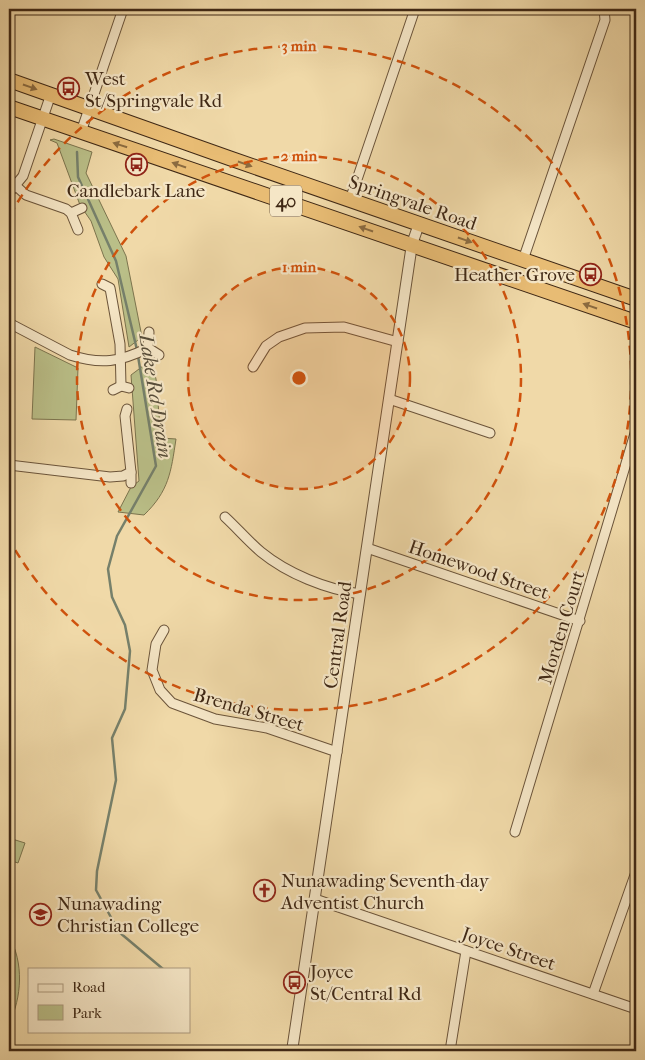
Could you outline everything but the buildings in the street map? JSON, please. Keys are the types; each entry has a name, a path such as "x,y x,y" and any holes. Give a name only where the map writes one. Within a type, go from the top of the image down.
{"highway":[{"name":"Springvale Road","path":"9,80 636,299"},
{"name":"40","path":"9,107 636,322"}],"street":[{"path":"81,132 123,9"},
{"path":"350,200 415,9"},
{"path":"523,260 605,20 604,9"},
{"path":"9,193 23,176 50,94"},
{"path":"16,186 26,194 71,213 78,230"},
{"path":"71,213 82,208"},
{"name":"Central Road","path":"292,1051 412,244 419,224"},
{"path":"109,285 120,344 121,388"},
{"path":"9,322 70,355 91,360 120,360 142,351 159,355"},
{"path":"253,367 266,346 279,337 305,328 324,326 344,327 398,342"},
{"path":"142,351 149,332"},
{"path":"389,399 490,433"},
{"path":"127,409 125,416 131,483"},
{"name":"Morden Court","path":"515,832 636,430"},
{"path":"9,465 110,477 123,476 131,472"},
{"path":"225,517 261,552 283,567 327,586 360,594"},
{"name":"Homewood Street","path":"367,548 580,621"},
{"name":"Brenda Street","path":"164,630 156,644 152,670 160,690 172,703 215,719 267,728 337,752"},
{"path":"594,994 636,872"},
{"name":"Joyce Street","path":"315,899 636,1009"},
{"path":"450,1051 466,951"}],"green space":[{"path":"54,139 92,152 86,173 126,256 142,337 129,347 118,279 104,257 91,221 80,205 57,143 50,140"},
{"path":"35,347 78,368 76,420 32,419"},
{"path":"151,360 156,379 161,438 176,439 170,471 168,480 159,498 144,515 118,512 131,487 139,481 131,375"},
{"path":"9,838 25,843 18,863 9,860"},
{"path":"9,936 17,957 20,980 17,1003 9,1024"}],"waterway":[{"name":"Lake Rd Drain","path":"77,152 78,177 116,261 137,350"},
{"name":"Lake Rd Drain","path":"138,356 156,466 117,536 108,569 112,597 125,625 130,651 125,709 112,738 116,780 97,871 96,890 119,932 162,968"}],"place":[{"name":"West St/Springvale Rd","path":"69,89"},
{"name":"Candlebark Lane","path":"136,164"},
{"name":"Heather Grove","path":"591,274"},
{"name":"Nunawading Seventh-day Adventist Church","path":"265,891"},
{"name":"Nunawading Christian College","path":"41,914"},
{"name":"Joyce St/Central Rd","path":"294,982"}]}
